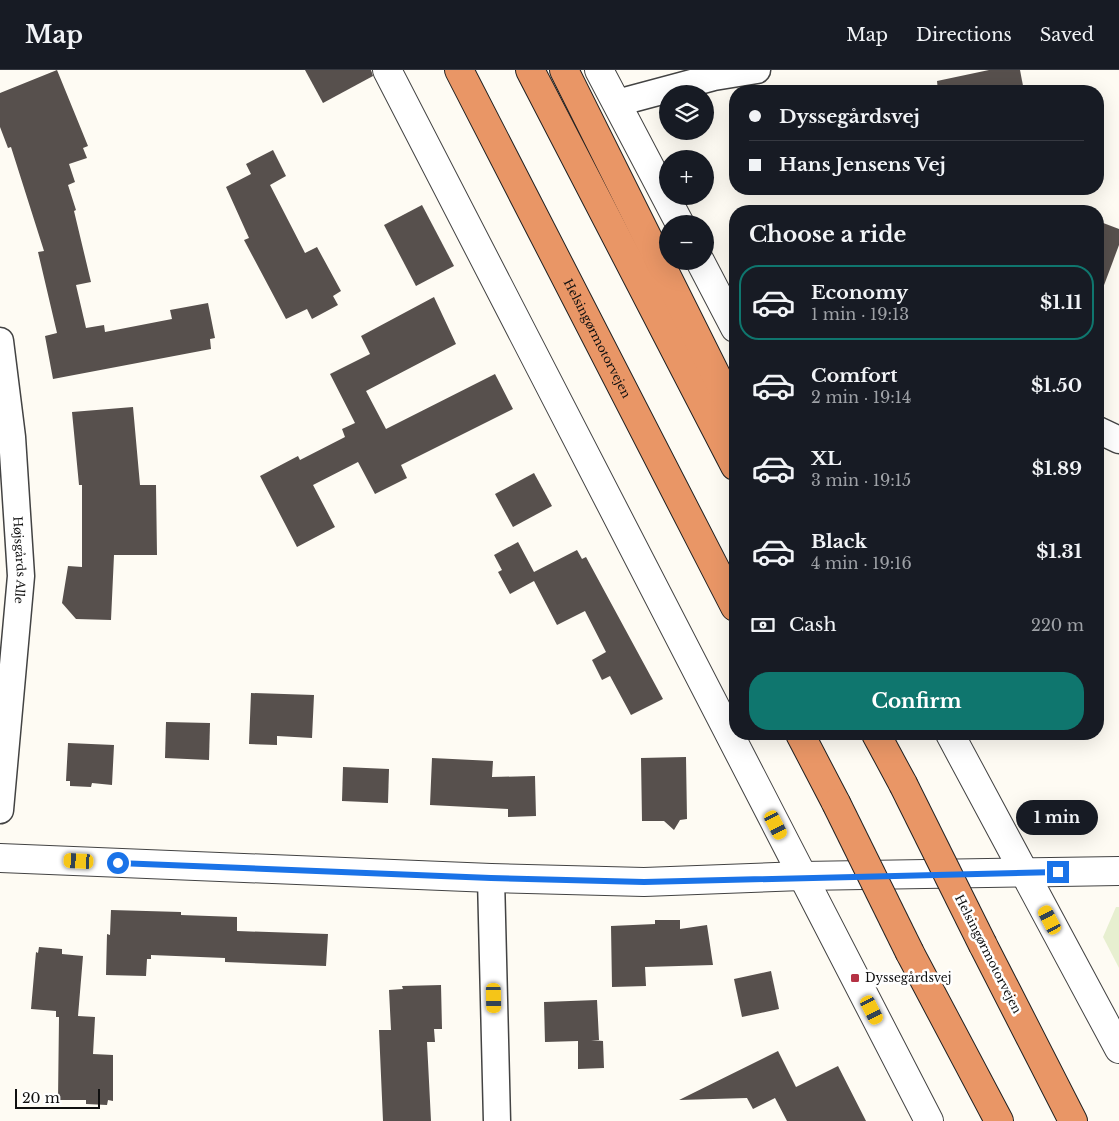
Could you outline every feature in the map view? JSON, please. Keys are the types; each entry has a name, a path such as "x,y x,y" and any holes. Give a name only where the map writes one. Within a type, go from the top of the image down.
{"highway":[{"path":"530,70 729,454"},
{"path":"564,70 729,401"},
{"name":"Helsingørmotorvejen","path":"458,72 729,595"},
{"path":"803,740 910,953 999,1121"},
{"name":"Helsingørmotorvejen","path":"879,740 1072,1121"}],"street":[{"path":"387,70 729,734"},
{"path":"599,70 675,215"},
{"path":"617,103 713,74 756,70"},
{"path":"705,270 729,317"},
{"name":"Højsgårds Alle","path":"0,341 12,437 21,576 0,810"},
{"path":"1104,433 1119,440"},
{"path":"732,740 929,1121"},
{"path":"953,740 1119,1049"},
{"path":"0,858 491,878 644,882 802,876 1119,871"},
{"path":"491,878 498,1121"}],"green space":[{"path":"1116,907 1119,907 1119,968 1103,937"}],"building":[{"path":"57,70 88,146 83,148 87,158 69,164 75,182 68,185 76,210 74,211 91,282 76,285 86,328 104,325 105,332 172,319 170,310 208,303 215,338 210,339 211,349 53,379 45,336 57,333 38,252 44,251 11,147 8,148 0,127 0,93"},
{"path":"305,70 371,70 373,76 323,103"},
{"path":"989,70 1020,70 1023,85 937,85 937,81"},
{"path":"273,150 286,176 270,185 305,253 317,247 341,291 333,296 338,305 312,319 307,309 286,319 244,240 249,238 226,187 251,174 246,164"},
{"path":"422,205 454,266 416,286 384,225"},
{"path":"1104,223 1119,229 1119,245 1104,285"},
{"path":"434,297 456,344 366,391 386,429 495,374 513,409 401,465 407,478 375,494 358,462 313,485 335,527 297,547 260,476 298,456 300,460 345,437 342,429 355,423 330,374 370,354 361,336"},
{"path":"133,407 140,485 156,485 157,555 114,555 111,620 76,619 62,603 68,566 82,567 82,485 79,485 72,412"},
{"path":"534,473 552,506 513,527 495,494"},
{"path":"518,542 534,572 577,550 582,559 586,557 663,699 631,715 610,676 602,680 592,660 606,652 585,611 557,625 534,581 510,594 498,572 502,570 494,555"},
{"path":"251,693 314,695 312,738 277,736 277,745 249,744"},
{"path":"166,722 210,723 209,760 165,758"},
{"path":"68,743 114,745 112,785 92,783 91,787 70,786 70,781 66,781"},
{"path":"686,757 687,819 680,820 674,830 664,821 642,821 641,758"},
{"path":"432,758 493,761 492,777 535,776 536,816 508,817 508,809 430,805"},
{"path":"343,767 389,769 388,803 342,801"},
{"path":"111,910 181,912 181,915 237,917 237,931 328,934 326,966 225,962 225,958 151,955 151,959 147,959 146,976 106,975 107,934 110,935"},
{"path":"655,920 680,920 680,929 707,925 713,965 645,967 646,986 612,987 611,926 655,924"},
{"path":"39,947 62,949 62,954 83,956 78,1016 95,1017 93,1054 113,1055 113,1101 108,1100 107,1105 86,1104 86,1100 58,1100 59,1017 56,1017 56,1011 31,1009 36,952 38,953"},
{"path":"771,971 779,1009 742,1017 734,979"},
{"path":"441,985 442,1029 434,1029 435,1042 427,1042 431,1121 383,1121 379,1030 391,1030 389,990 403,989 402,986"},
{"path":"597,1000 599,1040 591,1040 603,1041 604,1068 578,1069 578,1041 545,1042 544,1002"},
{"path":"778,1051 796,1087 838,1066 866,1121 787,1121 775,1098 753,1109 747,1098 679,1100"}],"place":[{"name":"Dyssegårdsvej","path":"855,978"}],"route":[{"path":"118,863 491,878 644,882 802,876 1058,872"}]}
